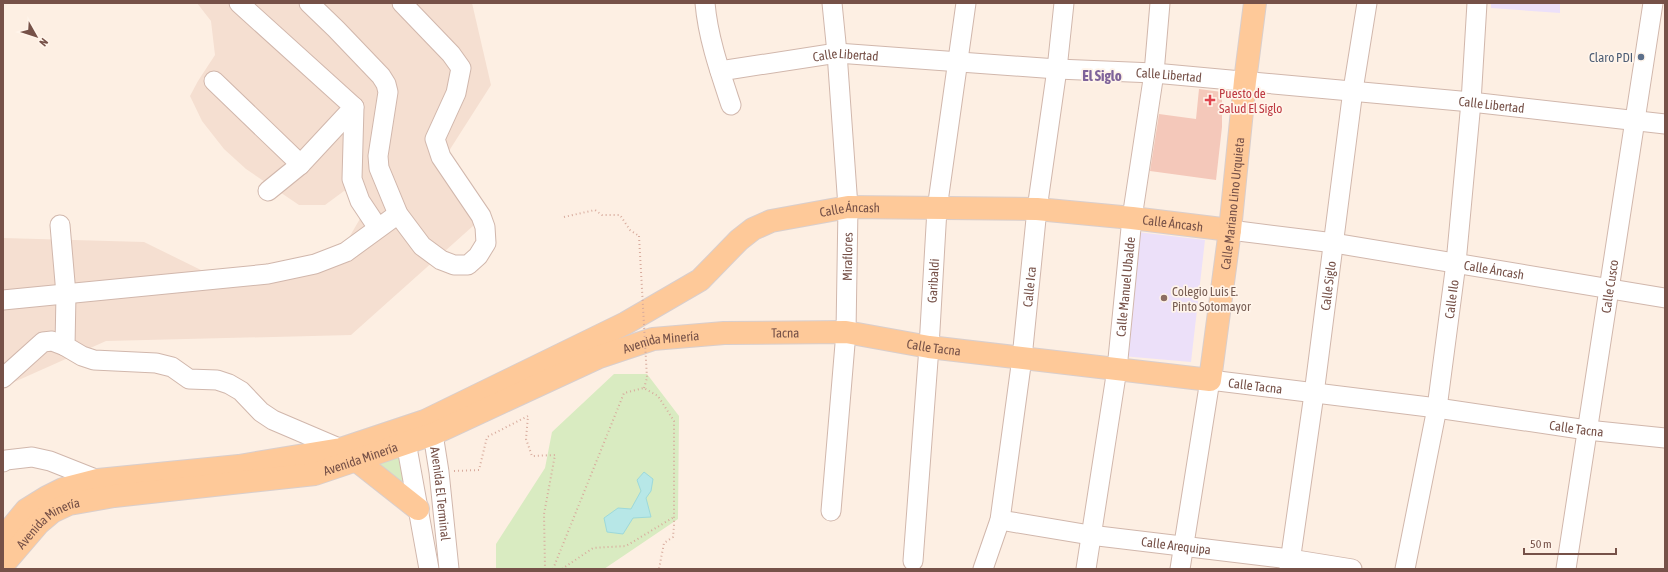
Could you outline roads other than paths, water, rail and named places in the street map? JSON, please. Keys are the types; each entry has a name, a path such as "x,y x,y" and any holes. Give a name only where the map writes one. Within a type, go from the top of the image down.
{"main road":[{"name":"Calle Mariano Lino Urquieta","path":"1210,380 1230,230 1245,81 1255,3"},
{"name":"Calle Áncash","path":"700,280 739,240 752,229 771,220 848,207 1037,209 1132,218 1230,230"},
{"name":"Avenida Minería","path":"429,428 626,324 700,280"},
{"name":"Tacna","path":"724,333 846,332"},
{"name":"Calle Tacna","path":"846,332 929,347 1210,380"},
{"name":"Avenida Minería","path":"3,565 39,523 52,512 69,504 114,496 315,474 348,455 429,428 599,357 653,339 724,333"},
{"name":"Avenida Minería","path":"3,538 26,510 47,497 63,490 98,480 348,455"},
{"path":"348,455 418,509"}],"street":[{"path":"239,3 354,108 352,179 360,201 378,228"},
{"path":"310,3 381,76 386,84 388,92 378,162 383,180 398,214 422,246 441,260 454,265 468,265 478,256 486,243 484,227 481,216 441,157 435,139 456,93 461,68 451,54 402,3"},
{"path":"705,3 706,19 731,105"},
{"name":"Miraflores","path":"831,511 846,332 848,207 832,3"},
{"name":"Garibaldi","path":"913,560 929,347 937,209 966,3"},
{"name":"Calle Ica","path":"983,569 1000,520 1022,358 1037,209 1057,69 1064,3"},
{"name":"Calle Manuel Ubalde","path":"1086,569 1090,535 1117,369 1132,218 1154,73 1160,3"},
{"name":"Calle Siglo","path":"1290,564 1314,394 1353,90 1367,3"},
{"name":"Calle Ilo","path":"1405,569 1437,408 1456,263 1471,102 1477,3"},
{"name":"Calle Cusco","path":"1566,569 1653,3"},
{"name":"Calle Libertad","path":"720,71 837,53 958,63 1154,73 1353,90 1635,119 1665,124"},
{"path":"214,81 300,165"},
{"path":"268,191 300,165 354,108"},
{"path":"3,300 268,274 315,264 346,252 398,214"},
{"path":"60,225 66,294 65,346"},
{"name":"Calle Áncash","path":"1230,230 1334,243 1665,298"},
{"path":"3,378 43,342 52,341 65,346 82,356 94,360 156,363 172,367 189,379 216,380 229,384 241,391 261,412 273,420 348,455"},
{"name":"Calle Tacna","path":"1210,380 1437,408 1587,430 1665,438"},
{"name":"Calle Mariano Lino Urquieta","path":"1180,569 1210,380"},
{"name":"Avenida El Terminal","path":"429,428 439,472 448,566"},
{"name":"Avenida El Terminal","path":"403,436 429,568"},
{"path":"3,462 32,457 38,458 50,461 98,480"},
{"name":"Calle Arequipa","path":"1000,520 1090,535 1183,546 1290,564 1352,569"},
{"path":"429,568 448,566"}],"water":[{"path":"644,472 653,479 651,491 646,498 651,517 633,518 623,534 607,532 604,518 618,508 631,509 641,491 637,480"}],"place":[{"name":"Claro PDI","path":"1641,57"},
{"name":"Puesto de Salud El Siglo","path":"1210,100"},
{"name":"Colegio Luis E. Pinto Sotomayor","path":"1164,298"}],"district":[{"name":"El Siglo","path":"1102,76"}]}
